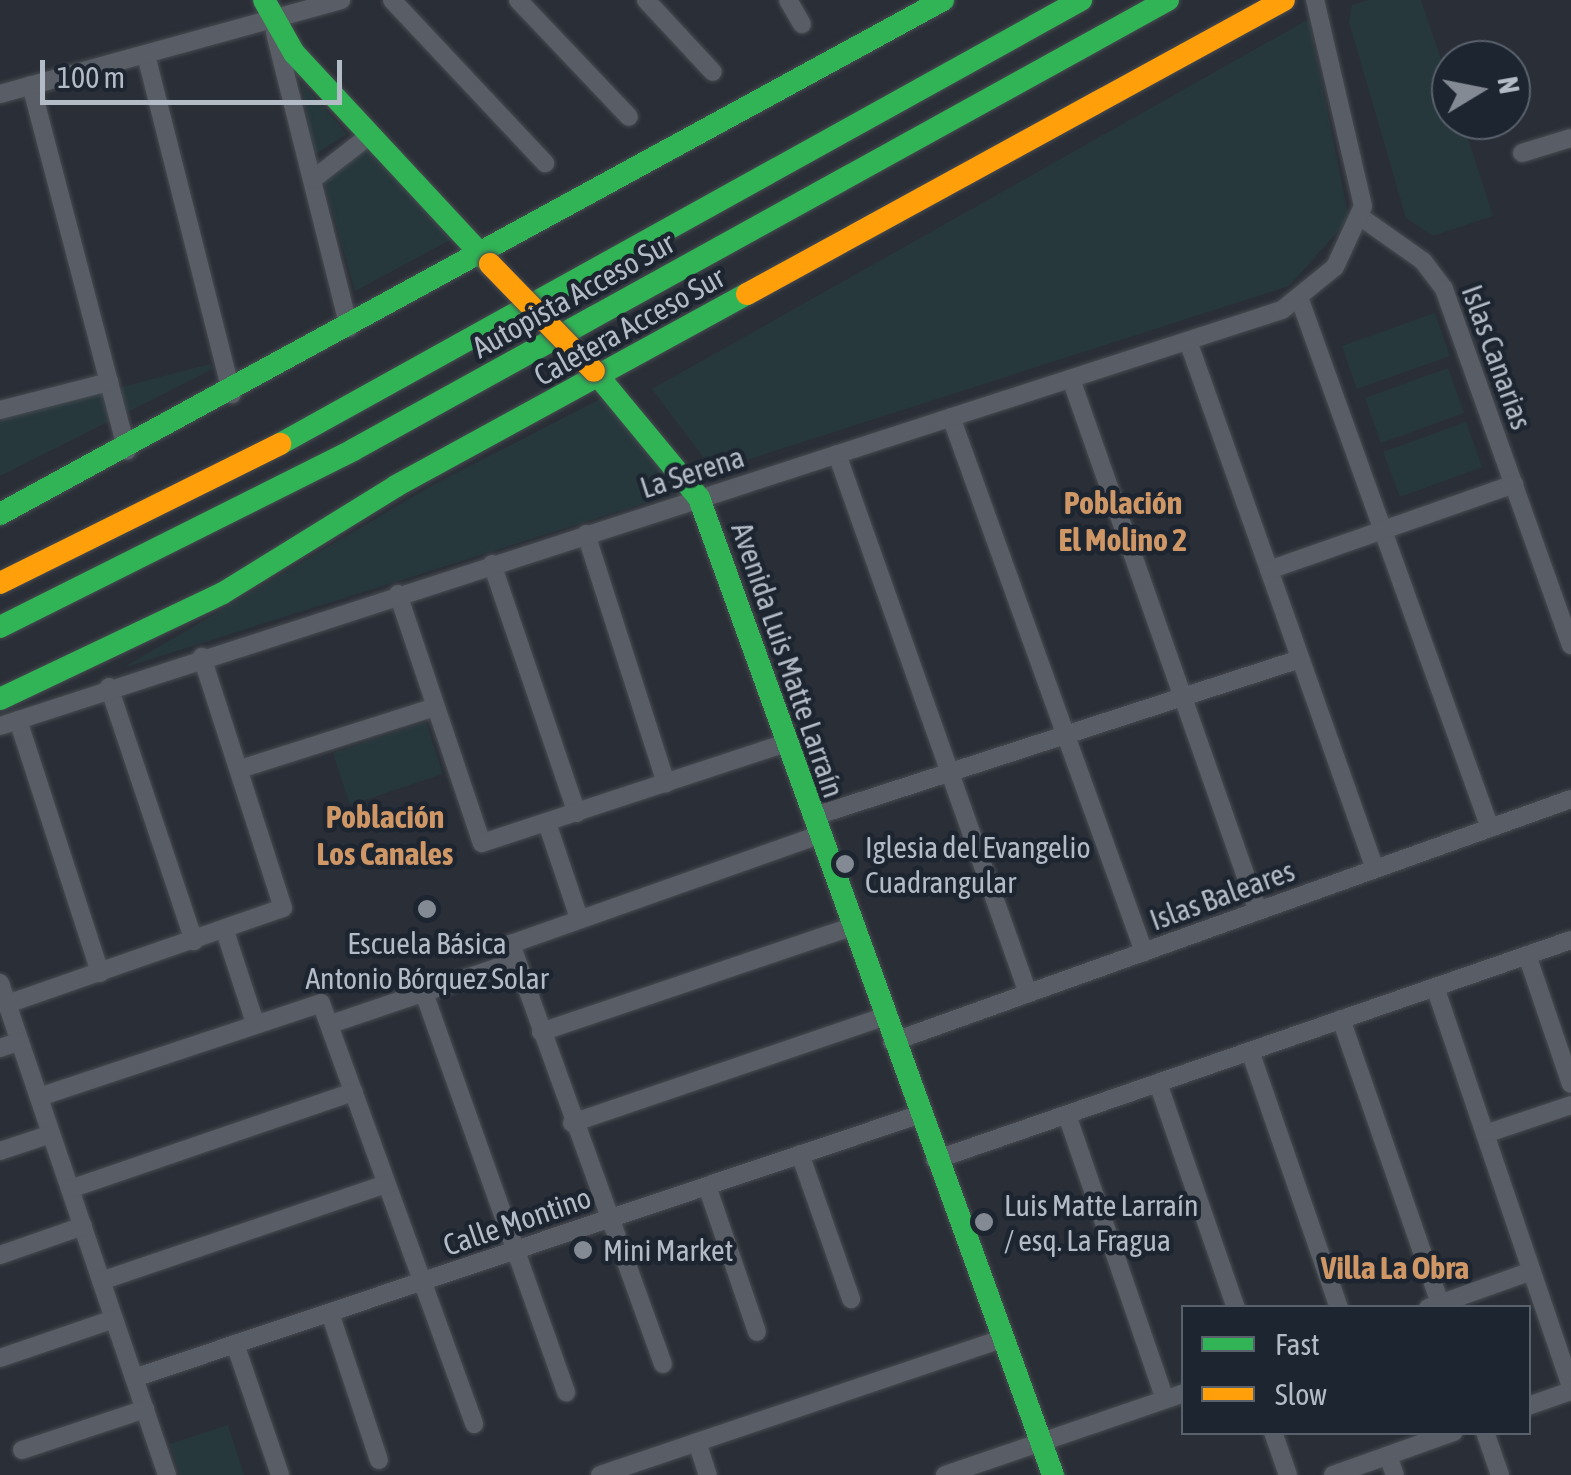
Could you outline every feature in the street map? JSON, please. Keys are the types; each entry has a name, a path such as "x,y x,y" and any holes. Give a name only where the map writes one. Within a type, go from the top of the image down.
{"main road":[{"path":"0,514 127,451 349,328 486,259 943,0"},
{"name":"Autopista Acceso Sur","path":"0,583 235,469 1081,0"},
{"name":"Autopista Acceso Sur","path":"0,627 338,458 1168,0"},
{"name":"Caletera Acceso Sur","path":"0,699 223,593 396,486 1284,0"},
{"name":"Avenida Luis Matte Larraín","path":"268,10 369,136 598,375 699,498 882,1017 1053,1475"}],"street":[{"path":"0,94 146,55 268,10 341,0"},
{"path":"392,0 544,163"},
{"path":"518,0 630,118"},
{"path":"646,0 713,72"},
{"path":"788,0 802,24"},
{"path":"1315,0 1362,177 1362,218"},
{"path":"268,10 349,328"},
{"path":"146,55 232,394"},
{"path":"32,85 127,451"},
{"path":"312,180 369,136"},
{"path":"1522,153 1571,138"},
{"name":"La Serena","path":"9,723 109,687 1188,342 1300,300 1335,267 1362,218"},
{"name":"Islas Canarias","path":"1362,218 1438,279 1571,646"},
{"path":"1300,300 1490,828"},
{"path":"1188,342 1375,869"},
{"path":"1072,379 1258,911"},
{"path":"0,410 109,382"},
{"path":"952,418 1144,952"},
{"path":"837,454 1028,993"},
{"path":"1269,570 1514,484"},
{"path":"586,534 666,783"},
{"path":"492,564 577,813"},
{"path":"398,594 482,843 786,743"},
{"path":"7,1004 283,908 202,657"},
{"path":"663,1364 572,1124 512,940 950,772 1300,659"},
{"path":"109,687 194,941"},
{"path":"240,769 435,707"},
{"path":"9,723 100,973"},
{"name":"Islas Baleares","path":"892,1042 1571,799"},
{"path":"546,823 578,915"},
{"path":"540,1032 851,927"},
{"path":"224,931 255,1023"},
{"path":"934,1160 1571,940"},
{"path":"1527,955 1571,1084"},
{"path":"331,1024 516,961"},
{"path":"0,983 167,1475"},
{"path":"1435,987 1571,1389 1531,1405"},
{"path":"424,993 566,1392"},
{"path":"39,1097 321,1004 474,1424"},
{"path":"572,1124 882,1017"},
{"path":"1342,1019 1434,1305 1532,1271"},
{"path":"0,1048 20,1041"},
{"path":"1250,1051 1338,1305"},
{"path":"1158,1083 1235,1305"},
{"path":"70,1190 354,1092"},
{"path":"1485,1134 1571,1105"},
{"path":"1067,1114 1165,1399"},
{"name":"Calle Montino","path":"134,1378 918,1115"},
{"path":"0,1151 51,1134"},
{"path":"800,1154 851,1299"},
{"path":"101,1280 386,1184"},
{"path":"707,1186 757,1332"},
{"path":"0,1255 83,1226"},
{"path":"330,1313 379,1460"},
{"path":"0,1358 114,1319"},
{"path":"600,1475 1002,1339"},
{"path":"235,1344 280,1475"},
{"path":"944,1475 1181,1394"},
{"path":"22,1450 144,1409"},
{"path":"1274,1435 1288,1475"},
{"path":"1332,1475 1446,1435"},
{"path":"1486,1435 1500,1475"},
{"path":"697,1442 708,1475"},
{"path":"1388,1456 1395,1475"}],"shaded area":[{"path":"1368,0 1421,0 1434,40 1431,40 1431,140 1468,140 1493,216 1433,236 1406,218 1349,22 1352,5"},
{"path":"1309,19 1349,219 1289,286 731,465 704,458 652,389"},
{"path":"301,82 347,134 314,155"},
{"path":"366,143 452,239 355,291 323,178"},
{"path":"1435,313 1450,356 1357,389 1342,346"},
{"path":"210,364 213,369 0,476 0,419"},
{"path":"1448,368 1464,413 1381,443 1365,398"},
{"path":"604,397 680,492 123,668 431,486"},
{"path":"1466,422 1482,467 1400,497 1383,452"},
{"path":"426,722 443,774 350,805 333,753"},
{"path":"228,1425 244,1475 180,1475 170,1444"}],"traffic: fast":[{"path":"264,0 294,53 490,264"},
{"path":"0,514 943,0"},
{"path":"280,444 1081,0"},
{"path":"0,627 353,450 1168,0"},
{"path":"0,699 223,593 396,486 747,294"},
{"path":"594,371 699,498 1053,1475"}],"traffic: slow":[{"path":"747,294 1284,0"},
{"path":"490,264 594,371"},
{"path":"0,583 280,444"}],"place":[{"name":"Iglesia del Evangelio Cuadrangular","path":"845,864"},
{"name":"Escuela Básica Antonio Bórquez Solar","path":"427,909"},
{"name":"Luis Matte Larraín / esq. La Fragua","path":"984,1222"},
{"name":"Mini Market","path":"583,1250"}],"district":[{"name":"Población El Molino 2","path":"1123,522"},
{"name":"Población Los Canales","path":"385,836"},
{"name":"Villa La Obra","path":"1395,1268"}]}
